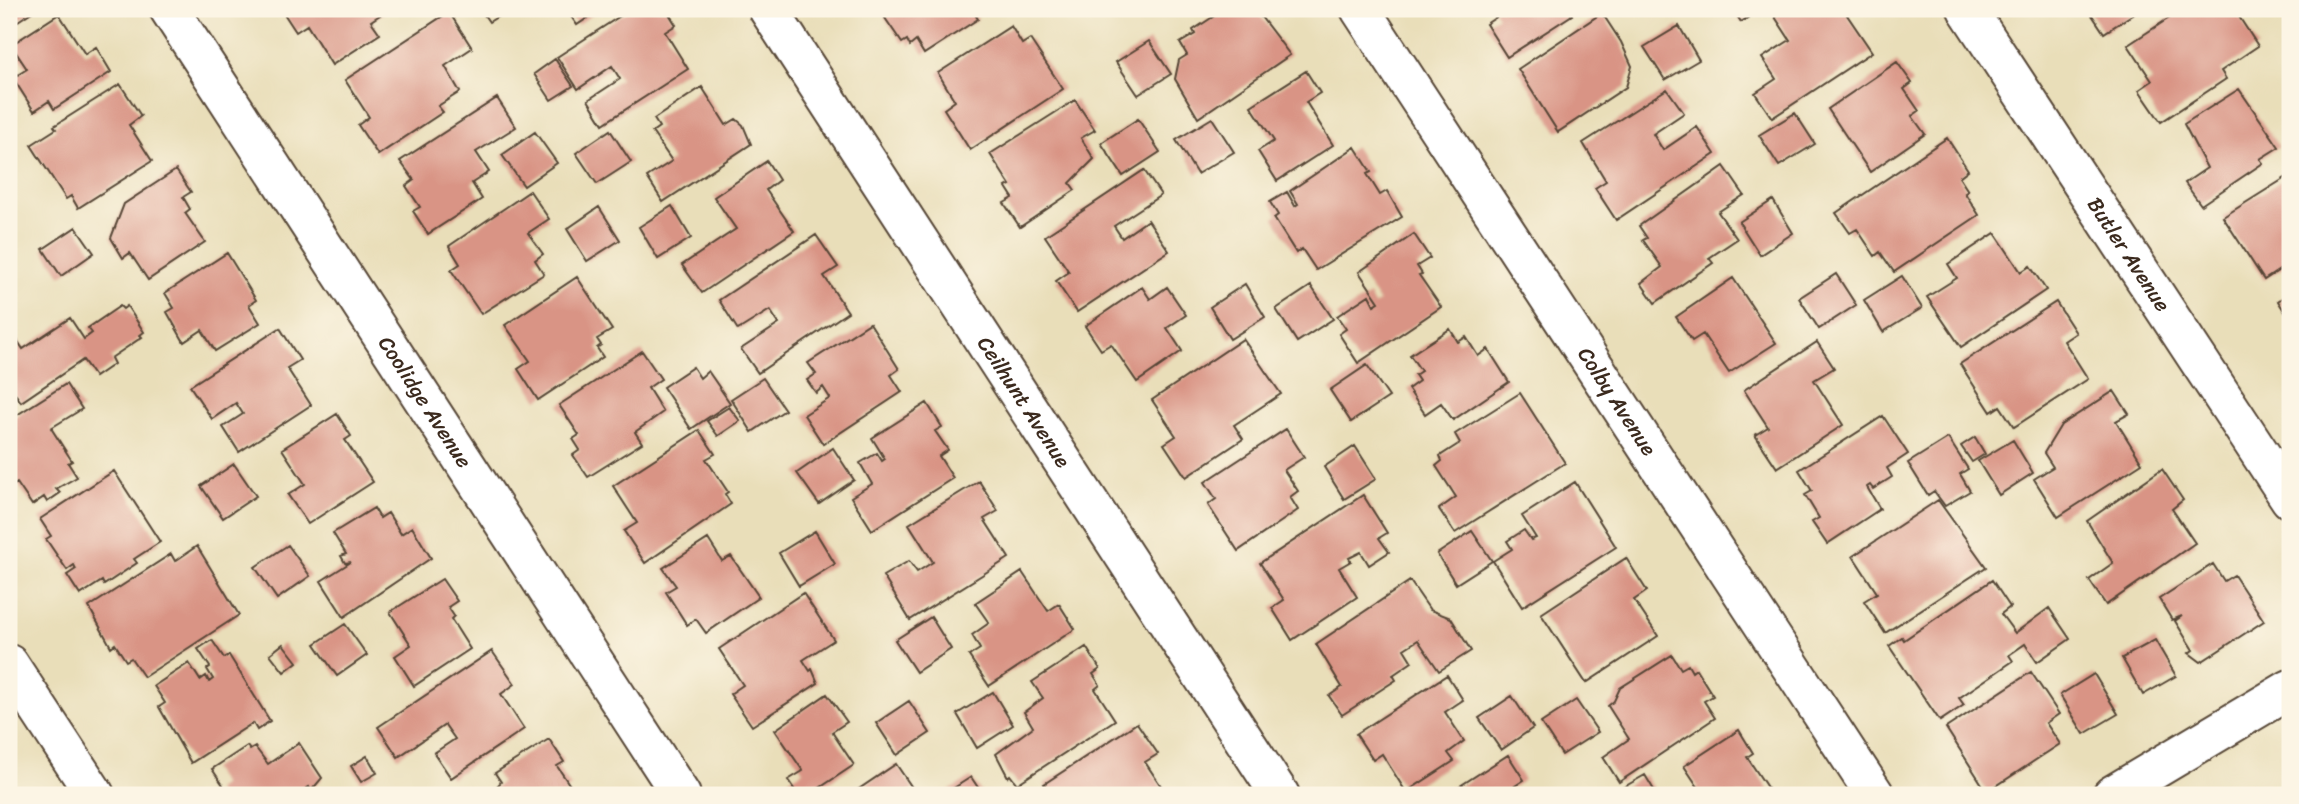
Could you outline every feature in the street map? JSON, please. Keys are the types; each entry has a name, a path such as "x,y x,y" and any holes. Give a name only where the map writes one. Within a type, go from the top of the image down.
{"street":[{"name":"Coolidge Avenue","path":"169,9 681,795"},
{"name":"Ceilhunt Avenue","path":"768,9 1280,795"},
{"name":"Colby Avenue","path":"1360,9 1875,795"},
{"name":"Butler Avenue","path":"1967,9 2290,499"},
{"path":"9,664 95,795"},
{"path":"2112,795 2290,690"}],"building":[{"path":"9,9 36,9 9,27"},
{"path":"281,9 389,9 371,21 380,34 332,65 307,25 296,32"},
{"path":"480,9 510,9 489,22"},
{"path":"566,9 601,9 577,25"},
{"path":"631,9 666,9 676,25 665,32 688,69 603,124 588,100 620,79 612,66 578,89 557,57"},
{"path":"894,9 977,9 980,13 976,16 978,19 924,54 916,41 910,46 907,40 902,43 885,18 895,11"},
{"path":"1225,9 1255,9 1290,55 1198,118 1175,79 1179,60 1187,55 1180,43 1195,34 1193,30"},
{"path":"1493,9 1568,9 1572,15 1507,57 1486,24 1498,16"},
{"path":"1733,9 1761,9 1741,22"},
{"path":"1787,9 1856,9 1847,15 1872,52 1772,118 1755,93 1776,79 1762,58 1790,40 1775,17"},
{"path":"2088,9 2141,9 2104,33"},
{"path":"2183,9 2234,9 2258,46 2221,71 2226,79 2161,122 2139,90 2152,81 2128,45"},
{"path":"449,12 472,48 445,66 460,92 438,106 443,112 378,155 358,125 369,117 345,80"},
{"path":"1602,13 1621,42 1632,66 1626,87 1558,132 1518,69"},
{"path":"59,14 85,54 96,47 111,72 54,109 49,101 34,111 13,78 27,69 11,45"},
{"path":"1011,26 1022,44 1030,39 1063,89 970,150 944,109 955,101 938,73"},
{"path":"1679,26 1699,60 1665,80 1644,47"},
{"path":"1149,41 1171,74 1138,95 1116,62"},
{"path":"555,59 573,86 551,100 534,74"},
{"path":"1897,62 1912,83 1904,89 1919,111 1912,116 1925,134 1870,172 1828,109"},
{"path":"1306,71 1320,93 1306,102 1333,145 1277,181 1258,151 1274,141 1251,106"},
{"path":"120,84 141,116 129,125 152,161 78,208 71,196 66,199 31,145 56,129 54,126"},
{"path":"702,87 726,125 736,119 743,125 751,144 663,202 647,177 672,161 652,132 659,127 654,119"},
{"path":"1667,89 1684,113 1653,134 1663,150 1697,127 1715,154 1616,220 1595,188 1606,181 1583,143"},
{"path":"2239,89 2279,147 2260,159 2263,163 2201,205 2185,183 2207,168 2184,124"},
{"path":"497,98 516,127 476,152 489,172 472,183 482,199 428,234 413,211 420,207 406,186 414,180 400,161"},
{"path":"1075,100 1095,130 1081,138 1094,159 1070,183 1075,190 1020,227 1004,203 1013,198 1006,187 1010,185 990,154"},
{"path":"1795,113 1815,144 1779,166 1759,135"},
{"path":"1212,118 1234,152 1197,174 1176,140"},
{"path":"1138,119 1160,152 1123,176 1101,143"},
{"path":"610,130 631,162 597,184 576,153"},
{"path":"535,132 557,163 524,186 502,155"},
{"path":"1947,138 1968,170 1959,177 1968,191 1965,193 1979,215 1894,272 1880,252 1875,256 1857,229 1850,233 1836,213"},
{"path":"1355,147 1371,172 1367,174 1380,195 1387,191 1402,217 1316,270 1302,249 1296,253 1274,218 1278,215 1270,202 1287,192 1295,206 1298,204 1290,191"},
{"path":"767,161 779,180 766,190 794,231 702,293 682,265 736,229 714,197"},
{"path":"1724,166 1744,195 1718,212 1737,239 1709,258 1713,263 1655,303 1641,283 1662,267 1643,240 1647,238 1639,226"},
{"path":"176,170 191,192 183,197 190,209 185,213 205,242 148,280 130,253 123,258 111,238 124,204"},
{"path":"1144,170 1161,195 1114,226 1122,238 1148,220 1169,251 1077,312 1056,281 1069,272 1045,236"},
{"path":"2290,175 2290,263 2264,280 2223,217"},
{"path":"530,191 549,219 528,233 543,254 535,260 544,274 481,314 451,270 460,264 449,246"},
{"path":"1773,200 1793,233 1760,255 1739,222"},
{"path":"672,206 691,238 658,259 639,227"},
{"path":"599,207 620,240 587,261 567,229"},
{"path":"76,227 94,253 61,276 43,249"},
{"path":"1995,233 2021,272 2030,266 2046,290 1961,347 1927,297 1957,278 1948,264"},
{"path":"1414,234 1430,258 1417,266 1422,274 1419,275 1441,307 1358,363 1339,334 1346,329 1337,316 1369,295 1374,305 1379,302 1359,272"},
{"path":"816,235 838,267 824,276 848,312 758,373 741,349 779,324 770,310 738,330 719,300"},
{"path":"227,253 256,300 249,305 260,323 215,351 202,330 184,342 167,312 174,308 165,293"},
{"path":"1836,274 1856,305 1819,329 1799,298"},
{"path":"1902,276 1922,308 1883,332 1864,300"},
{"path":"577,277 612,330 597,339 601,345 597,348 603,357 538,400 518,369 530,361 505,325"},
{"path":"1733,278 1776,343 1729,373 1703,334 1692,341 1676,317"},
{"path":"1245,284 1265,317 1230,339 1210,307"},
{"path":"1311,286 1333,319 1297,342 1276,309"},
{"path":"1142,287 1150,299 1167,287 1186,315 1167,328 1182,351 1137,382 1111,344 1101,350 1085,326"},
{"path":"2290,292 2290,320 2278,301"},
{"path":"2056,302 2076,333 2064,341 2088,379 2014,427 2000,406 1991,412 1960,364"},
{"path":"120,306 123,309 127,306 144,332 140,335 142,337 111,358 114,364 95,377 83,360 21,402 16,395 9,400 9,328 23,349 70,318 84,339 92,333 88,328"},
{"path":"870,323 899,369 891,375 902,392 823,444 804,415 830,398 823,387 816,393 807,380 816,374 808,363"},
{"path":"280,328 300,360 287,368 311,405 239,452 223,427 243,414 236,403 212,419 190,386"},
{"path":"1450,329 1458,342 1466,337 1478,356 1488,349 1509,382 1453,420 1441,403 1425,414 1408,389 1419,381 1415,375 1421,371 1410,355"},
{"path":"1243,339 1281,394 1234,425 1243,439 1186,477 1164,444 1176,436 1152,400"},
{"path":"1817,342 1834,368 1814,380 1843,425 1777,468 1755,435 1768,427 1744,390"},
{"path":"642,351 661,379 648,388 663,412 635,432 642,443 588,477 573,455 580,450 573,439 579,435 559,405"},
{"path":"1367,365 1389,397 1351,422 1330,390"},
{"path":"693,367 700,378 708,371 730,403 691,429 663,387"},
{"path":"763,378 785,410 752,432 731,399"},
{"path":"66,384 82,409 51,428 72,461 68,463 77,477 56,489 60,493 47,502 44,497 32,505 17,483 9,488 9,420"},
{"path":"2114,391 2129,414 2116,421 2142,463 2058,517 2034,479 2053,467 2044,453 2061,425"},
{"path":"1520,393 1565,463 1455,533 1439,509 1456,497 1436,466 1442,461 1440,456 1460,443 1455,434"},
{"path":"927,403 942,427 935,431 948,450 939,456 953,478 872,530 851,497 872,484 860,463 877,453 882,461 885,459 872,438"},
{"path":"729,407 740,421 718,436 707,421"},
{"path":"337,414 351,436 345,440 373,482 308,524 288,495 305,484 282,449"},
{"path":"1883,416 1908,454 1887,468 1892,477 1873,489 1870,485 1867,487 1880,509 1827,544 1812,522 1819,518 1805,495 1812,491 1799,470"},
{"path":"1286,429 1304,457 1284,470 1298,491 1290,497 1298,510 1238,551 1208,505 1216,499 1205,482"},
{"path":"699,430 715,454 706,459 728,492 725,494 731,504 645,563 624,531 637,523 613,486"},
{"path":"1975,437 1985,454 1972,462 1961,446"},
{"path":"1948,438 1968,469 1960,474 1970,491 1945,506 1934,491 1928,495 1908,463"},
{"path":"2013,440 2033,473 1999,495 1978,461"},
{"path":"1355,446 1376,479 1344,499 1324,467"},
{"path":"833,448 854,480 819,504 797,473"},
{"path":"234,464 256,496 223,518 201,486"},
{"path":"2162,469 2183,500 2172,509 2195,543 2106,605 2089,580 2113,563 2087,521"},
{"path":"114,471 160,542 134,559 137,563 104,585 102,581 80,595 67,575 76,569 74,565 67,570 46,539 51,536 40,519"},
{"path":"979,481 998,511 984,519 1009,558 910,620 883,576 909,561 917,572 933,562 909,524"},
{"path":"1575,482 1616,547 1522,607 1493,561 1512,549 1507,541 1524,530 1531,540 1536,538 1522,516"},
{"path":"1363,495 1387,533 1379,538 1389,552 1369,565 1361,552 1349,558 1351,561 1339,568 1357,597 1292,640 1272,608 1284,600 1260,563"},
{"path":"1938,500 1986,567 1885,633 1864,601 1877,593 1853,556"},
{"path":"374,508 380,518 388,513 401,534 412,527 431,558 344,617 321,581 351,562 345,563 341,556 346,554 333,533"},
{"path":"815,531 835,564 799,586 779,553"},
{"path":"1472,531 1492,561 1456,584 1437,554"},
{"path":"708,539 722,561 731,556 759,597 706,633 696,619 687,625 666,592 676,586 663,568"},
{"path":"288,545 310,576 277,599 255,567"},
{"path":"197,546 239,615 144,677 131,658 126,661 115,644 111,647 89,607 171,554 175,561"},
{"path":"1626,558 1647,591 1634,600 1658,636 1586,683 1541,614"},
{"path":"2213,564 2224,581 2234,575 2264,621 2201,662 2189,653 2193,650 2175,621 2182,616 2172,620 2159,599"},
{"path":"1022,572 1048,611 1059,604 1075,629 989,686 969,656 980,649 972,635 989,623 975,603"},
{"path":"442,579 457,601 448,607 454,616 451,619 470,649 414,686 395,656 411,645 390,612"},
{"path":"1992,580 2010,607 2001,614 2015,633 2049,608 2070,639 2037,662 2025,644 2009,655 2013,661 1959,698 1964,705 1940,721 1889,646 1902,637 1904,640"},
{"path":"1410,581 1430,610 1451,618 1471,651 1439,671 1418,640 1404,649 1412,662 1393,675 1396,680 1342,715 1329,696 1342,687 1316,644"},
{"path":"803,593 834,640 803,660 810,671 812,669 818,683 752,726 730,694 743,685 719,649"},
{"path":"931,617 951,649 916,672 895,640"},
{"path":"345,624 367,655 337,676 315,644"},
{"path":"212,640 224,658 229,655 270,721 257,730 253,723 191,763 159,707 165,703 154,686 189,663 200,680 206,676 209,682 213,679 207,669 210,667 198,649"},
{"path":"2155,640 2176,676 2143,695 2122,658"},
{"path":"283,644 297,662 284,672 270,654"},
{"path":"1086,647 1100,669 1093,674 1100,685 1095,689 1115,720 1017,784 1010,775 1008,777 996,754 1033,727 1024,712 1043,698 1032,682"},
{"path":"492,651 515,684 501,694 524,729 451,778 434,753 455,739 445,725 398,757 378,727"},
{"path":"1672,655 1681,669 1688,665 1692,672 1696,669 1713,696 1704,701 1715,718 1619,782 1603,757 1629,739 1608,706 1614,701 1620,688"},
{"path":"2031,672 2059,714 2046,723 2060,744 1987,792 1946,728"},
{"path":"2094,674 2118,714 2084,734 2060,695"},
{"path":"1447,675 1463,700 1445,712 1464,741 1448,753 1454,761 1406,792 1382,754 1373,760 1356,734"},
{"path":"993,692 1013,725 977,748 957,714"},
{"path":"827,694 847,722 832,732 854,765 809,795 798,795 788,780 803,771 775,730"},
{"path":"1512,696 1533,728 1501,750 1479,718"},
{"path":"1576,700 1598,732 1562,755 1541,723"},
{"path":"909,701 930,733 897,755 876,723"},
{"path":"1137,723 1158,754 1145,762 1167,795 1052,795 1044,784"},
{"path":"1739,730 1753,753 1747,757 1772,795 1686,795 1698,787 1684,766"},
{"path":"549,739 564,762 557,766 571,787 565,791 567,795 489,795 501,782 495,773"},
{"path":"299,743 322,778 311,791 309,787 296,795 219,795 216,790 223,785 212,769 247,746 250,750 255,747 268,764"},
{"path":"1508,755 1524,780 1501,795 1446,795"},
{"path":"367,756 377,773 361,782 351,766"},
{"path":"896,764 913,789 904,795 850,795"},
{"path":"1645,775 1657,795 1610,795"},
{"path":"971,777 983,795 943,795"}]}
